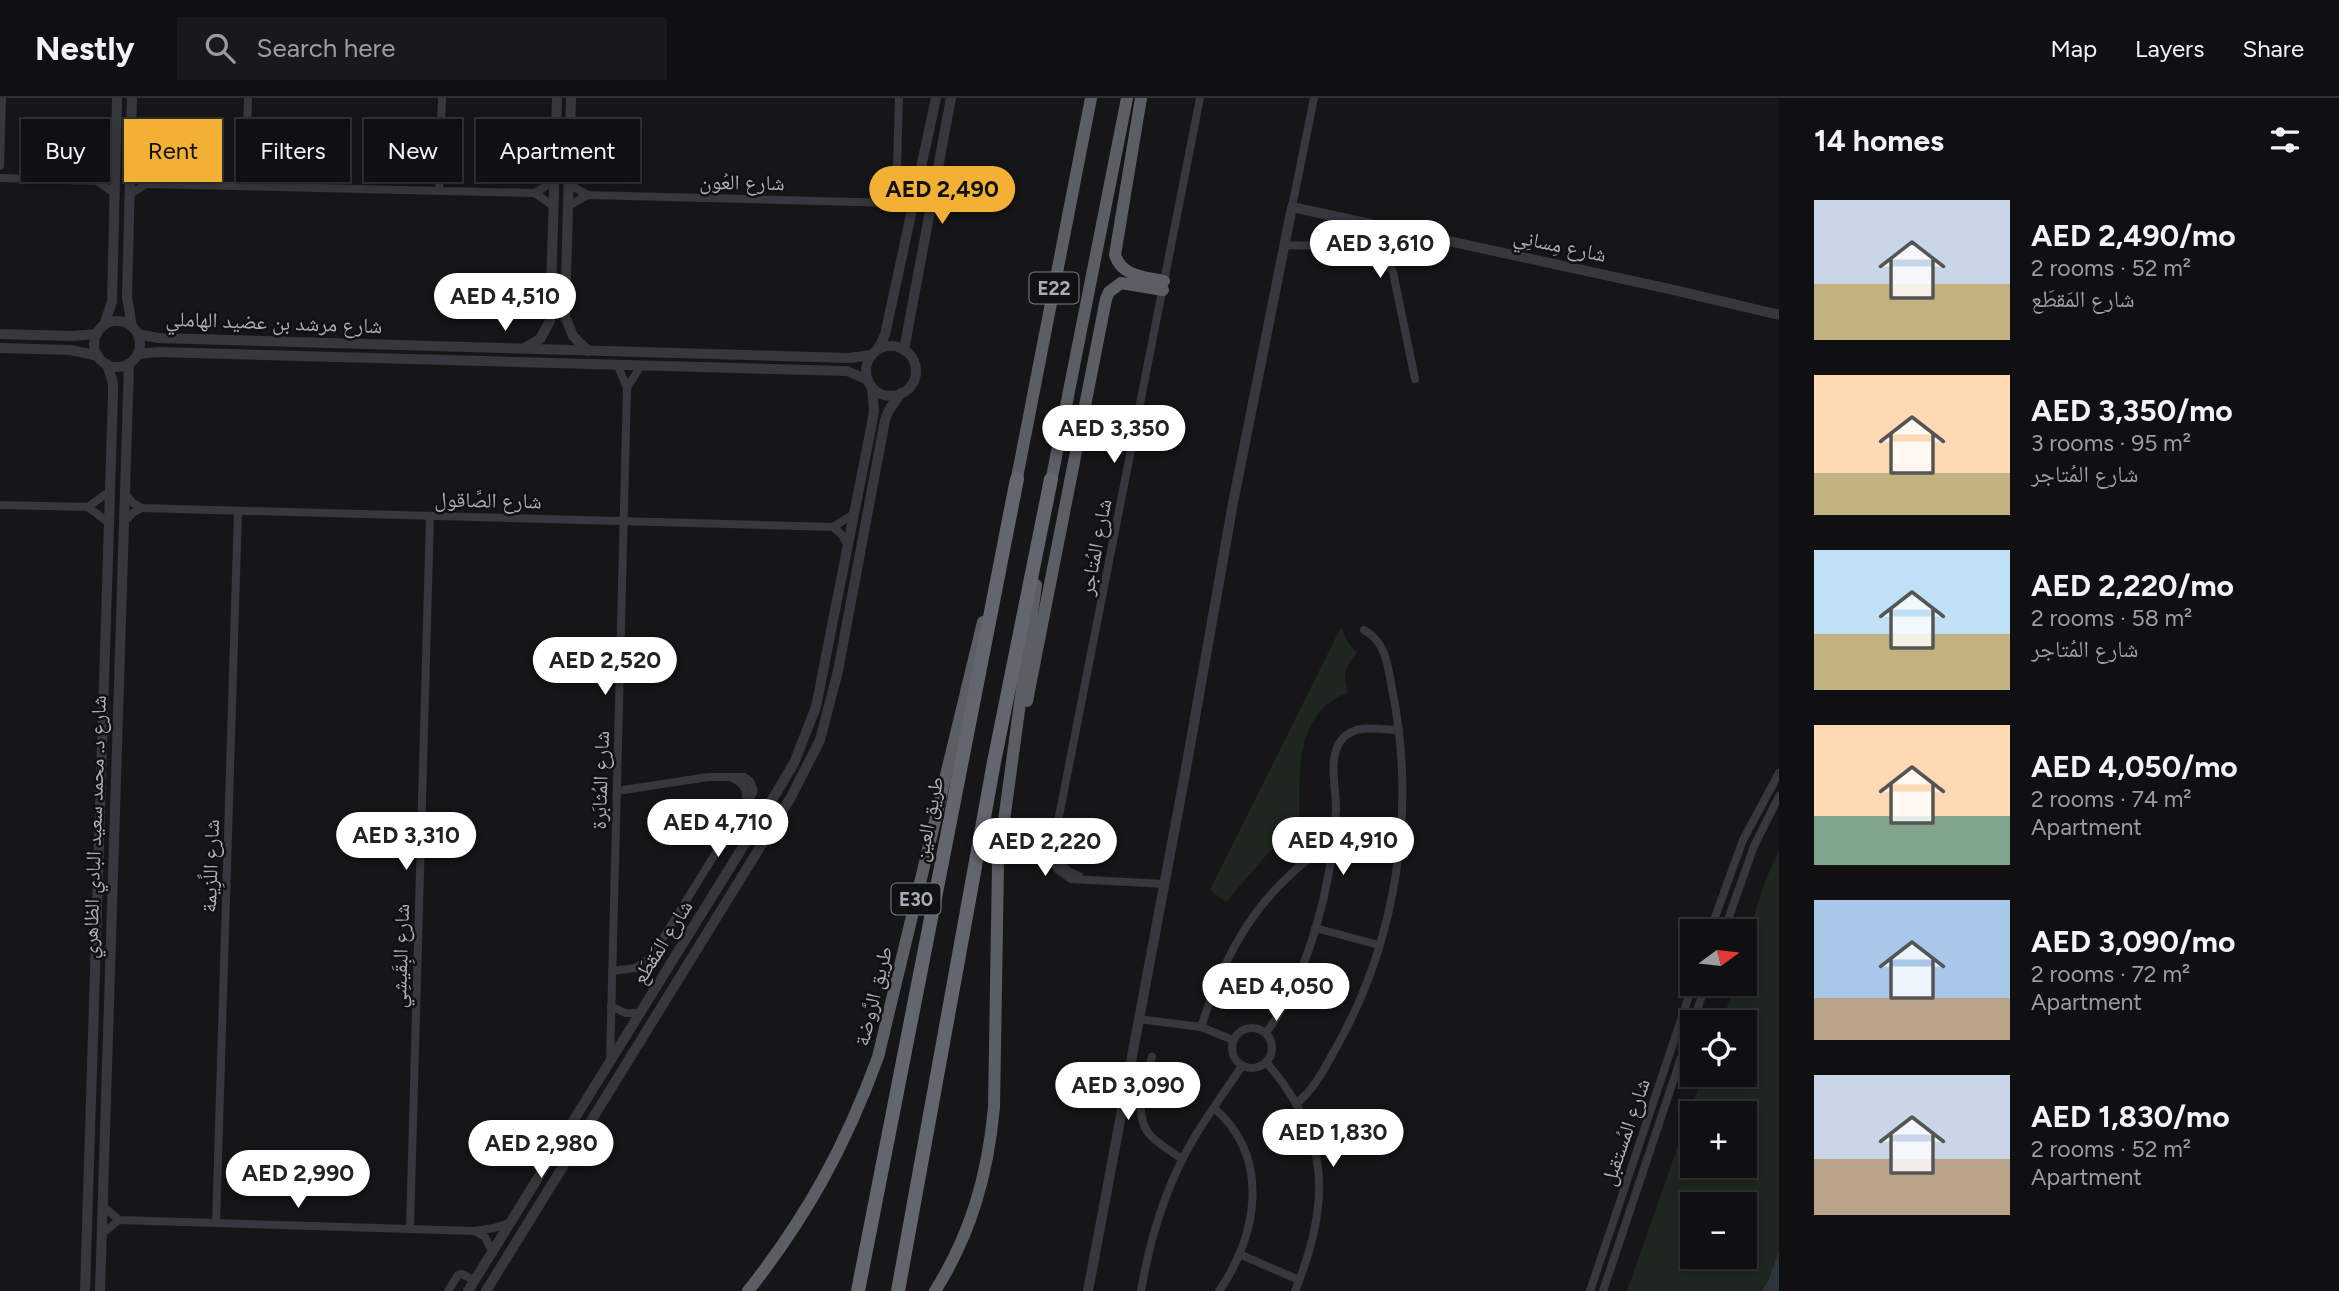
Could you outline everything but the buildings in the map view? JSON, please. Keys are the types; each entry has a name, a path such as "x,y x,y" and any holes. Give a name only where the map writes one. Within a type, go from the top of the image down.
{"highway":[{"name":"E22","path":"1017,479 1091,98"},
{"name":"E22","path":"898,1291 994,762 1126,98"},
{"path":"1141,98 1115,256 1127,272 1164,285"},
{"path":"1003,822 1106,299 1109,292 1121,283 1164,285"},
{"name":"طريق الرَّوضة","path":"748,1291 777,1255 827,1175 862,1101 878,1057 1017,479"},
{"name":"طريق العين","path":"858,1291 1017,479"},
{"path":"935,1291 965,1237 984,1177 992,1131 996,923 1003,822 1051,479"}],"street":[{"path":"0,166 2,98"},
{"path":"117,98 111,302 104,325 97,334 95,349 98,356 114,367 129,363 138,354 140,341 127,297 130,182"},
{"path":"131,119 132,98"},
{"path":"245,186 248,98"},
{"path":"439,191 442,98"},
{"path":"555,119 556,98"},
{"path":"571,98 565,302 568,326 573,336 588,351"},
{"path":"897,166 899,98"},
{"path":"875,352 896,346 911,356 916,373 908,388 901,393 886,395 870,383 866,366 885,335 936,98"},
{"path":"904,350 951,98"},
{"name":"شارع المُتاجر","path":"1165,884 1071,878 1057,869 1052,852 1200,98"},
{"path":"1088,1291 1233,503 1314,98"},
{"path":"116,125 124,125"},
{"path":"110,172 115,169"},
{"path":"0,178 21,179"},
{"path":"98,182 115,194"},
{"path":"535,194 553,182"},
{"path":"521,349 531,346 546,331 550,321 554,182"},
{"path":"130,195 146,184 439,191 535,194 554,206"},
{"name":"شارع العُون","path":"569,184 588,195 895,203"},
{"path":"895,203 909,197 918,185"},
{"path":"568,206 588,195"},
{"path":"895,203 906,210 912,219"},
{"name":"شارع مِسانِي","path":"1292,207 1779,315"},
{"path":"1285,246 1358,249 1385,260 1393,272 1415,379"},
{"path":"551,302 565,302"},
{"path":"104,325 116,321 135,330"},
{"name":"شارع مرشد بن عضيد الهاملي","path":"135,330 158,338 588,351 849,358 875,352"},
{"path":"0,334 97,334"},
{"path":"0,348 71,350 98,356"},
{"name":"شارع مرشد بن عضيد الهاملي","path":"138,354 158,352 847,371 870,383"},
{"name":"شارع د. محمد سعيد البادي الظاهري","path":"100,1291 129,363"},
{"name":"شارع د. محمد سعيد البادي الظاهري","path":"85,1291 113,383 107,364"},
{"name":"شارع المُثابَرة","path":"610,1064 627,388 618,366"},
{"path":"627,388 640,367"},
{"name":"شارع المَقطَع","path":"468,1291 783,781 807,733 817,707 826,665 874,411 870,383"},
{"name":"شارع المَقطَع","path":"486,1291 791,797 820,740 838,671 885,421 901,393"},
{"path":"88,507 110,491"},
{"path":"124,492 133,503 142,508"},
{"path":"0,505 88,507 109,523"},
{"path":"123,523 142,508"},
{"name":"شارع الصَّاقول","path":"142,508 833,527"},
{"name":"شارع اللِّزِيمة","path":"216,1223 238,511"},
{"path":"848,546 833,527 854,514"},
{"name":"شارع البِقَيشِي","path":"410,1228 430,516"},
{"path":"108,537 115,544 122,538"},
{"path":"1297,1103 1309,1092 1358,1003 1379,945 1392,898 1399,848 1403,784 1399,730 1383,649 1376,637 1364,630"},
{"path":"1266,1033 1296,979 1315,928 1332,850 1336,811 1335,764 1340,743 1345,736 1362,729 1399,730"},
{"path":"1714,919 1743,840 1779,773"},
{"path":"612,971 636,968 652,956 754,795 753,784 744,777 697,778 617,792"},
{"path":"1728,919 1754,845 1779,796"},
{"path":"1201,1027 1224,965 1250,920 1296,869 1317,853 1332,850"},
{"path":"706,907 711,907 717,918"},
{"path":"1315,928 1379,945"},
{"name":"شارع المُستقبل","path":"1590,1291 1689,996"},
{"path":"611,1006 625,1013 641,1013"},
{"path":"1139,1019 1201,1027 1233,1040"},
{"path":"1250,1027 1266,1033 1272,1047 1266,1062 1252,1068 1242,1066 1232,1052 1233,1040 1239,1031 1250,1027"},
{"path":"1152,1057 1141,1105 1143,1122 1155,1140 1182,1159"},
{"path":"1266,1062 1297,1103 1314,1147 1320,1191 1314,1236 1295,1291"},
{"name":"شارع المُستقبل","path":"1603,1291 1680,1063"},
{"path":"1141,1291 1156,1225 1182,1159 1242,1066"},
{"path":"1213,1108 1235,1132 1246,1151 1252,1170 1254,1199 1248,1229 1239,1254 1219,1291"},
{"path":"554,1154 552,1168 556,1172 562,1170"},
{"path":"89,1193 97,1191 103,1195"},
{"path":"103,1206 119,1220 475,1231 512,1222"},
{"path":"102,1234 119,1220"},
{"path":"475,1231 488,1242 493,1253"},
{"path":"1239,1254 1299,1280"},
{"path":"448,1291 458,1275 475,1281"}],"shaded area":[{"path":"1341,627 1357,653 1346,671 1348,692 1329,703 1310,727 1300,770 1299,815 1304,822 1331,829 1330,837 1298,829 1268,853 1226,902 1210,890"},
{"path":"1779,850 1779,1291 1627,1291 1680,1140 1680,1178 1757,1178 1757,1101 1694,1101 1699,1087 1757,1087 1757,1010 1726,1010 1731,996 1757,996 1757,919 1753,919"},
{"path":"1779,1251 1779,1291 1762,1291 1768,1281"}]}
